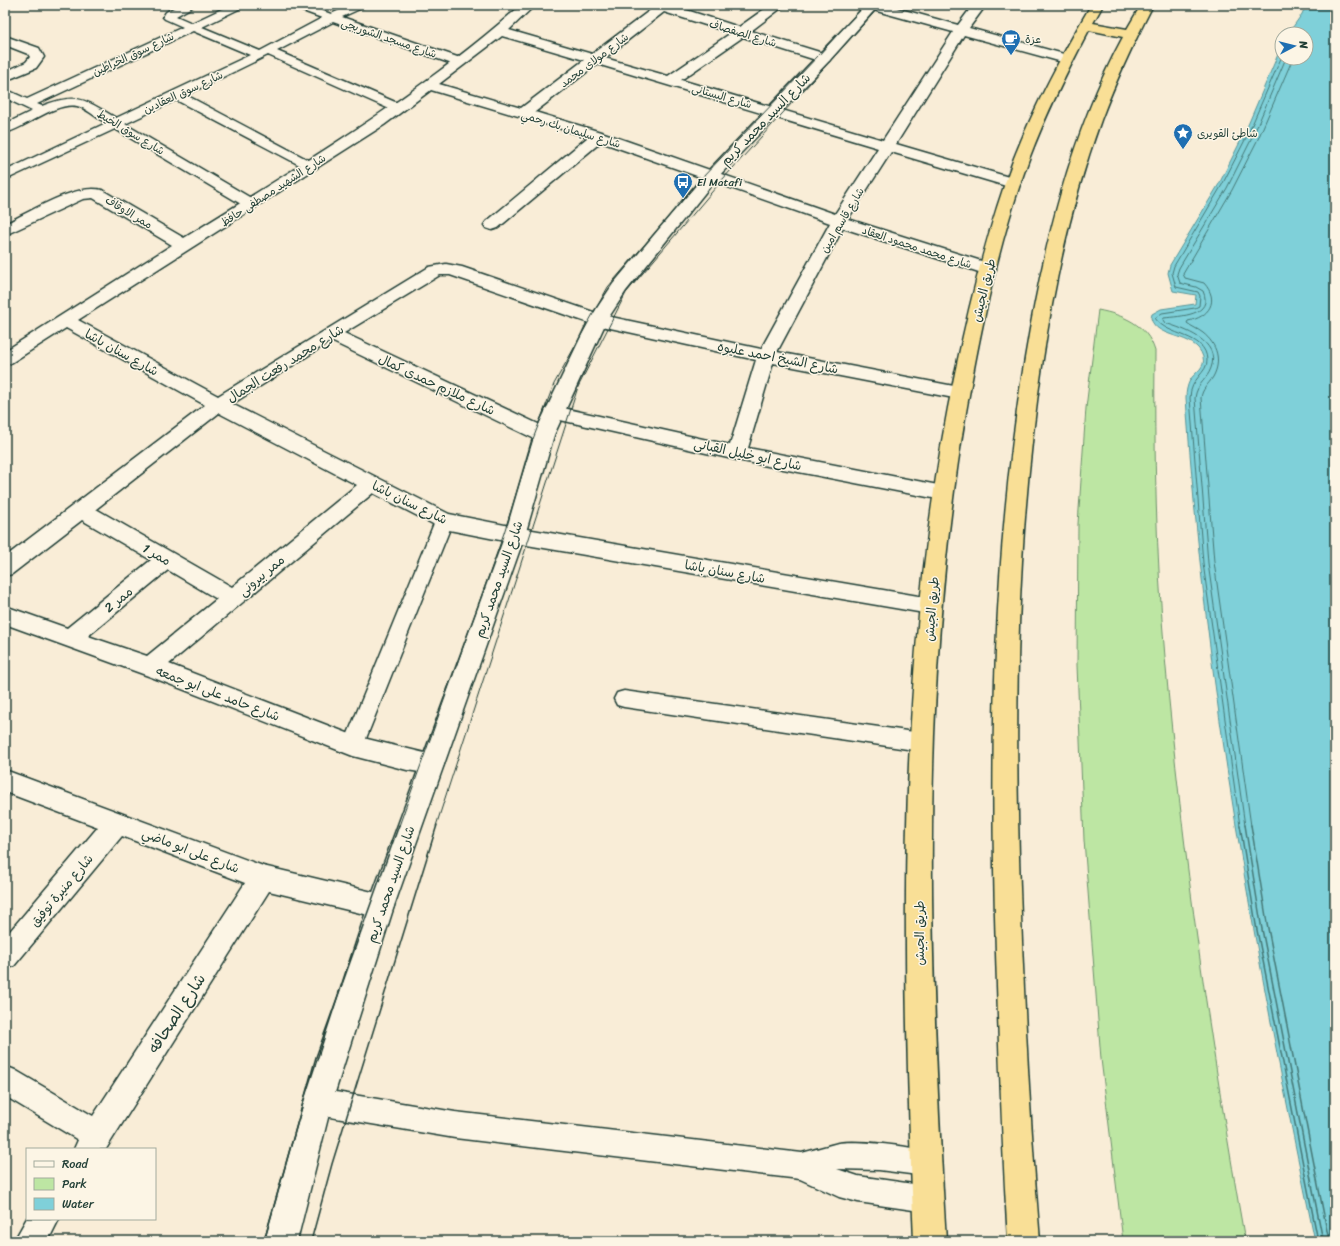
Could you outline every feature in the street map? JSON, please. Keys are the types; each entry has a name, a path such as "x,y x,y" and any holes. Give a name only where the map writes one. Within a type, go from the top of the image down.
{"highway":[{"name":"طريق الجيش","path":"930,1241 927,1199 919,933 921,742 930,606 943,493 959,393 988,270 1013,183 1040,116 1066,59 1097,5"},
{"path":"1024,1241 1011,1005 1004,823 1006,636 1017,483 1025,410 1034,352 1047,283 1061,222 1076,167 1093,118 1111,74 1130,34 1147,5"},
{"path":"1085,25 1130,34"}],"street":[{"name":"شارع الشهيد مصطفى حافظ","path":"5,359 66,322 251,204 398,108 500,31 529,5"},
{"path":"671,81 779,5"},
{"path":"872,5 960,31 1066,59"},
{"name":"شارع السيد محمد كريم","path":"281,1241 318,1102 381,906 515,535 544,435 554,412 598,320 619,288 711,176 824,58 872,5"},
{"name":"شارع قاسم امين","path":"737,453 766,356 839,221 960,31 980,5"},
{"name":"شارع الصفصاف","path":"664,6 740,32 824,58"},
{"name":"شارع مولاى محمد","path":"523,114 664,6"},
{"name":"شارع البستانى","path":"500,31 772,111 887,147 1013,183"},
{"path":"5,40 34,52 37,58 31,65 5,77"},
{"name":"شارع سليمان بك رحمي","path":"429,85 599,136 711,176"},
{"path":"492,225 599,136"},
{"name":"شارع محمد محمود العقاد","path":"711,176 839,221 988,270"},
{"name":"ممر الاوقاف","path":"5,230 80,194 96,193 185,246"},
{"name":"شارع محمد رفعت الجمال","path":"5,568 218,404 435,271 446,269 456,271 598,320"},
{"name":"شارع الشيخ احمد عليوه","path":"598,320 766,356 959,393"},
{"name":"شارع سنان باشا","path":"66,322 218,404 444,521 515,535 930,606"},
{"name":"شارع ملازم حمدى كمال","path":"330,334 544,435"},
{"name":"شارع ابو خليل القبانى","path":"554,412 737,453 943,493"},
{"name":"ممر بيرونى","path":"150,667 372,483"},
{"name":"ممر 1","path":"81,510 233,598"},
{"name":"ممر 2","path":"70,638 166,560"},
{"name":"شارع حامد على ابو جمعه","path":"5,615 150,667 353,746 406,760 432,764"},
{"name":"شارع على ابو ماضي","path":"5,781 263,878 381,906"},
{"name":"شارع منيرة توفيق","path":"5,957 117,823"},
{"name":"شارع الصحافه","path":"94,1142 263,878"},
{"path":"5,1080 94,1142"},
{"path":"30,1241 43,1220"}],"lane":[{"path":"188,5 168,16 192,27 264,53 398,108"},
{"name":"شارع سوق الخراطين","path":"28,104 239,5"},
{"name":"شارع مسجد الشوربجى","path":"296,5 459,62"},
{"name":"شارع سوق العقادين","path":"5,176 177,95 360,5"},
{"path":"5,92 43,112"},
{"path":"177,95 309,166"},
{"name":"شارع سوق الخيط","path":"5,129 64,103 76,102 84,104 251,204"},
{"path":"353,746 444,521"},
{"path":"624,699 921,742"},
{"path":"318,1102 455,1125 802,1166 839,1184 858,1189 927,1199"},
{"path":"802,1166 839,1156 879,1158 926,1163"}],"green space":[{"path":"1098,310 1125,318 1140,327 1151,342 1155,351 1155,466 1158,542 1162,619 1172,730 1189,877 1209,1023 1245,1241 1123,1241 1101,1059 1084,840 1077,665 1078,524 1086,408"}],"water":[{"path":"1306,5 1335,5 1335,1241 1315,1241 1253,927 1219,717 1194,505 1186,398 1189,382 1202,367 1204,361 1199,349 1193,343 1160,330 1154,325 1151,318 1152,314 1161,309 1195,304 1196,295 1173,291 1168,273 1170,265 1219,184 1245,132 1274,64 1274,66 1314,66 1314,26 1294,26"}],"tram line":[{"path":"399,826 504,533 533,439 554,384 608,287 701,179 818,56 864,5"},
{"path":"436,826 578,387 626,293 722,180 881,5"},
{"path":"264,1241 316,1057 399,825"},
{"path":"311,1241 332,1164 437,825"}],"place":[{"name":"عزة","path":"1011,56"},
{"name":"شاطئ القويرى","path":"1183,150"},
{"name":"El Matafi","path":"683,199"}]}
